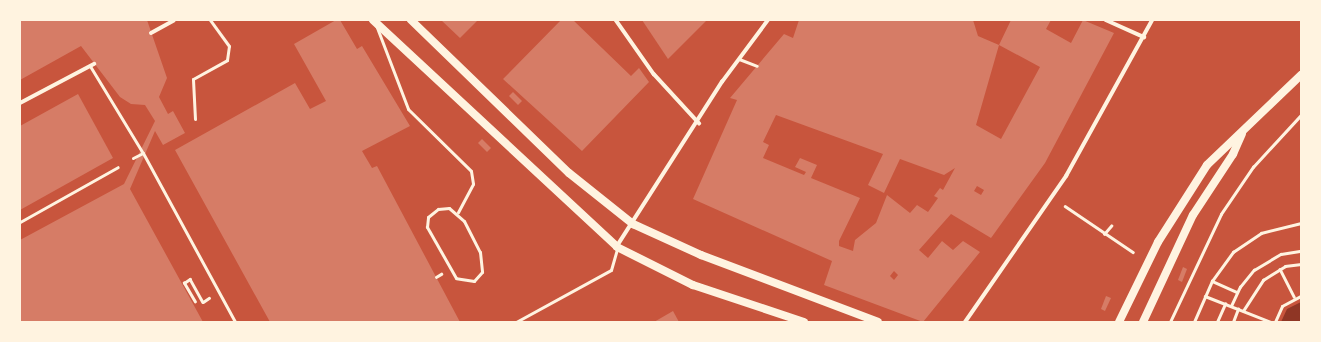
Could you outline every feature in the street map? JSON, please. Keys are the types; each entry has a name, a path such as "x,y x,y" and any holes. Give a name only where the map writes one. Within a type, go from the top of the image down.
{"main road":[{"path":"374,20 617,247 693,285 804,322"},
{"path":"411,20 569,173 633,224 701,255 878,322"},
{"path":"1119,322 1179,205 1207,165 1301,75"},
{"path":"1143,322 1190,221 1233,154 1243,131"}],"street":[{"path":"151,33 174,20"},
{"path":"616,20 654,74 699,123"},
{"path":"617,247 740,59 768,20"},
{"path":"1106,20 1144,36"},
{"path":"965,322 1066,176 1152,20"},
{"path":"20,103 92,65"}],"lane":[{"path":"195,119 193,79 227,60 229,46 210,20"},
{"path":"374,20 408,108 471,171 473,184 458,212"},
{"path":"740,59 757,66"},
{"path":"92,65 143,153 235,322"},
{"path":"133,158 143,153"},
{"path":"20,222 118,167"},
{"path":"438,209 458,212 484,263 482,272 474,281 456,278 427,227 428,217 438,209"},
{"path":"516,322 611,270 617,247"}],"path":[{"path":"1170,322 1224,208 1272,144 1301,115"},
{"path":"1065,206 1104,234 1133,252"},
{"path":"1194,322 1212,281 1226,260 1251,238 1271,229 1301,224"},
{"path":"1104,234 1111,226"},
{"path":"1231,306 1237,292 1261,265 1281,254 1301,251"},
{"path":"1243,311 1258,284 1280,269 1301,264"},
{"path":"1280,269 1294,297"},
{"path":"194,302 184,283 190,279 203,302"},
{"path":"1212,281 1237,292"},
{"path":"1205,296 1271,322"},
{"path":"1275,322 1282,306 1294,297 1301,296"},
{"path":"1217,322 1225,304"},
{"path":"1233,322 1238,309"}],"shaded area":[{"path":"1301,302 1301,322 1281,322 1287,309"}],"building":[{"path":"20,20 147,20 167,78 159,97 168,114 173,111 185,133 163,145 155,131 130,189 203,322 20,322 20,240 124,184 155,121 145,105 131,104 120,97 81,46 20,80"},
{"path":"336,20 340,20 357,49 362,46 410,126 362,151 372,168 377,166 460,322 270,322 175,150 295,83 310,109 326,101 294,44"},
{"path":"441,20 478,20 460,38"},
{"path":"561,20 573,20 631,76 639,68 649,82 582,151 503,79"},
{"path":"642,20 707,20 668,59"},
{"path":"799,20 973,20 978,36 999,45 1011,20 1051,20 1046,29 1071,43 1083,20 1114,33 1045,163 991,238 951,214 919,250 928,258 942,241 953,250 963,241 980,252 923,322 824,285 832,261 693,199 737,100 730,98 784,34 793,38","holes":["999,45 1040,67 1001,139 976,125","776,115 883,154 868,185 884,193 900,159 944,175 955,168 943,190 940,188 934,196 938,198 928,212 917,205 910,213 887,195 876,223 855,240 853,251 839,246 839,241 860,198 811,178 817,165 800,158 795,167 806,172 804,175 763,158 769,145 763,142","977,186 984,190 981,195 974,191","894,271 898,275 894,280 890,276"]},
{"path":"513,92 522,101 518,105 509,96"},
{"path":"78,94 113,158 20,210 20,126"},
{"path":"482,139 491,148 487,152 478,143"},
{"path":"1183,267 1187,269 1182,282 1178,280"},
{"path":"1106,296 1111,298 1105,311 1101,309"},
{"path":"673,311 679,322 654,322"}]}
